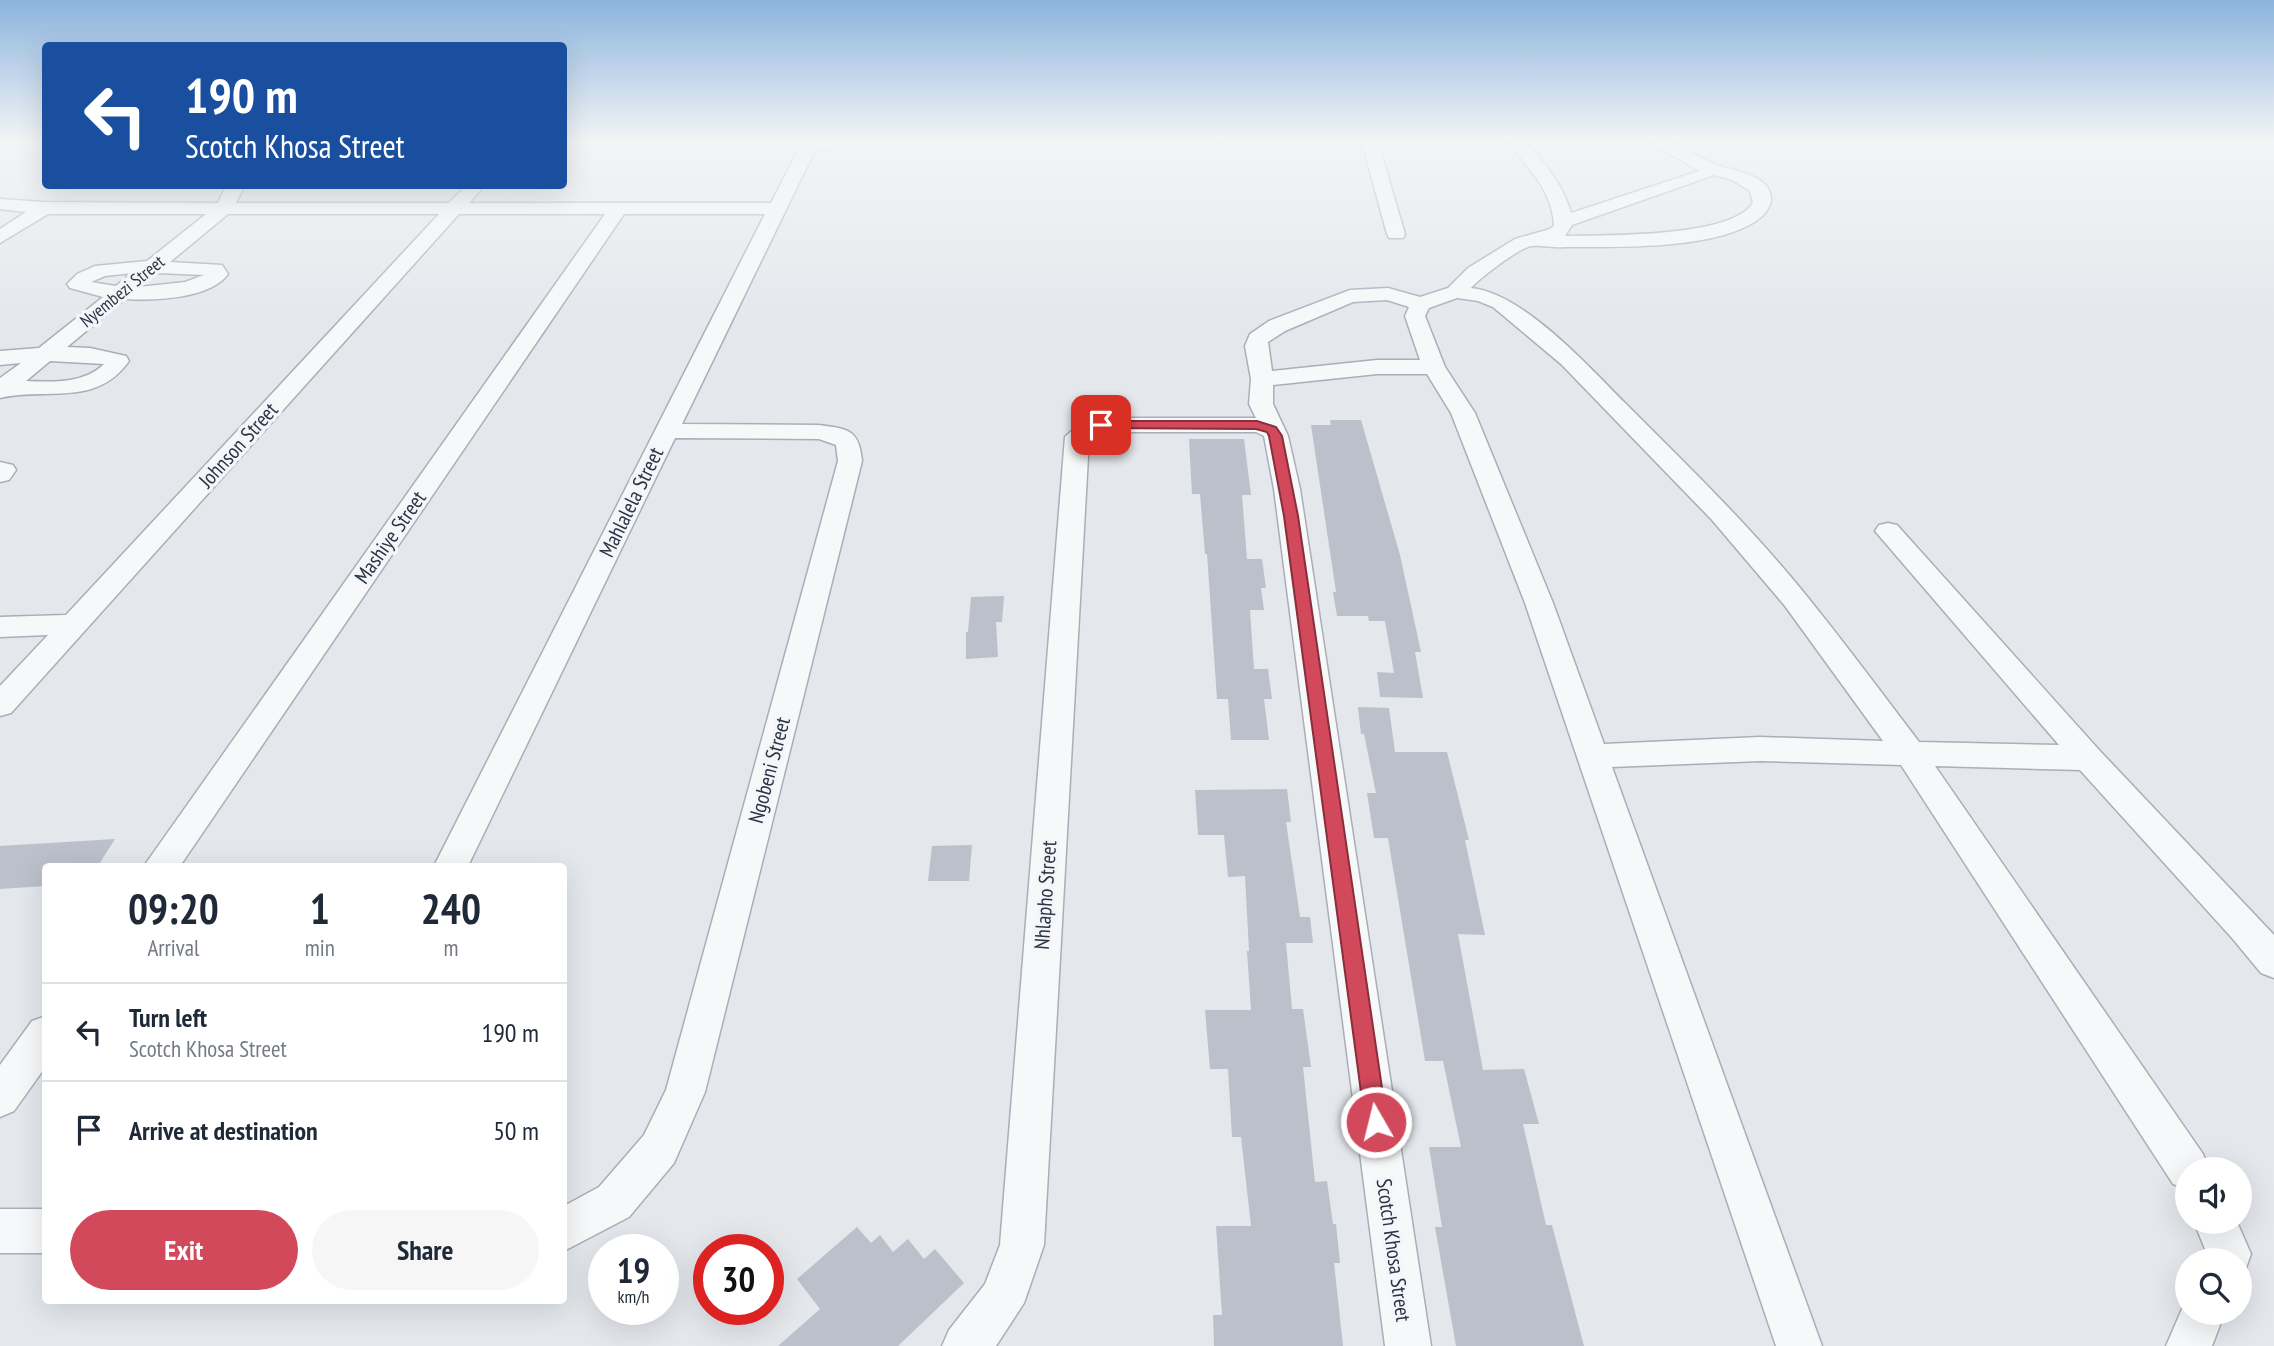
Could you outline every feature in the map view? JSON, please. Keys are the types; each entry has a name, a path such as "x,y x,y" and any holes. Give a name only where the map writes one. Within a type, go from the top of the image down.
{"street":[{"name":"Nyembezi Street","path":"2,387 224,208 227,202"},
{"name":"Johnson Street","path":"0,705 461,202"},
{"name":"Mahlalela Street","path":"452,863 781,202"},
{"path":"1387,202 1396,234"},
{"path":"1556,202 1563,222 1563,228 1557,233 1522,243 1475,272 1455,292 1421,304 1415,316 1434,368 1462,413 1539,603 1799,1346"},
{"path":"1563,222 1626,202"},
{"path":"1522,243 1696,234 1731,227 1755,214 1761,202"},
{"path":"0,204 44,208 777,209"},
{"path":"0,237 44,208"},
{"name":"Mashiye Street","path":"163,863 619,208"},
{"path":"152,267 207,268 215,269 218,274 209,283 171,292 91,290 77,284 85,276 103,270 152,267"},
{"path":"1455,292 1482,295 1500,303 1569,359 1721,514 1795,600 1909,752 2180,1157"},
{"name":"Scotch Khosa Street","path":"1408,1346 1289,503 1277,440 1261,404 1262,379 1256,346 1258,340 1277,326 1350,296 1362,293 1404,296 1421,304"},
{"path":"0,358 44,355 107,357 118,361 113,371 97,382 75,387 2,387"},
{"path":"1262,379 1377,367 1434,368"},
{"name":"Nhlapho Street","path":"965,1346 988,1320 1003,1297 1022,1245 1077,437 1083,430 1107,425 1257,425 1271,429"},
{"name":"Ngobeni Street","path":"567,1227 614,1202 659,1149 685,1092 850,461 848,442 838,435 819,432 666,431"},
{"path":"0,469 4,470 0,475"},
{"path":"1888,531 2088,758 2274,962"},
{"path":"0,626 75,624"},
{"path":"1592,756 1760,749 2088,758"},
{"path":"0,1098 42,1039"},
{"path":"0,1231 42,1231"},
{"path":"2189,1346 2197,1325"}],"building":[{"path":"1330,420 1361,420 1400,555 1421,652 1415,652 1423,698 1380,697 1377,672 1394,673 1385,621 1369,621 1368,616 1337,616 1333,592 1336,592 1311,425 1331,425"},
{"path":"1189,439 1244,439 1251,495 1242,495 1247,559 1262,559 1266,588 1261,588 1264,610 1250,610 1254,669 1268,669 1272,699 1264,699 1269,740 1231,740 1228,699 1217,699 1207,554 1200,494 1192,494"},
{"path":"1004,596 1002,622 996,622 998,657 966,659 966,632 971,597"},
{"path":"1358,707 1389,708 1395,752 1447,752 1469,840 1465,840 1485,935 1458,934 1483,1070 1524,1069 1539,1124 1523,1124 1546,1225 1552,1225 1584,1346 1456,1346 1435,1227 1442,1227 1429,1147 1461,1147 1443,1061 1425,1061 1388,838 1374,838 1367,793 1376,793 1364,734 1361,734"},
{"path":"1287,789 1291,822 1286,822 1300,917 1310,917 1313,943 1286,943 1292,1009 1303,1009 1311,1067 1303,1067 1315,1182 1327,1181 1333,1224 1336,1224 1340,1263 1334,1263 1343,1346 1214,1346 1213,1315 1222,1315 1216,1226 1251,1226 1241,1137 1232,1137 1228,1069 1210,1069 1205,1010 1251,1010 1249,951 1245,876 1228,877 1224,835 1198,835 1195,790"},
{"path":"115,839 100,863 42,863 42,886 0,889 0,846"},
{"path":"972,845 969,881 928,881 932,846"},
{"path":"857,1227 871,1243 880,1235 893,1252 908,1239 924,1259 935,1249 964,1283 898,1346 778,1346 820,1309 797,1279"}],"route":[{"path":"1101,425 1257,425 1271,429 1276,436 1291,516 1376,1122"}]}
